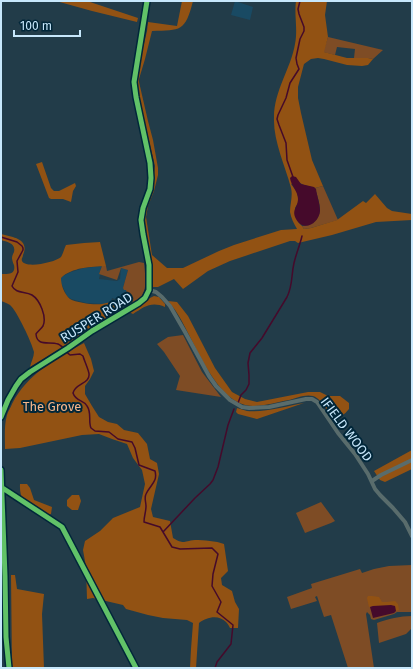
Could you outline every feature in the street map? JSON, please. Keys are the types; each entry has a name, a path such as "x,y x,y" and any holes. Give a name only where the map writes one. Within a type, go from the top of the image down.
{"street":[{"name":"RUSPER ROAD","path":"1,417 8,400 20,381 34,369 138,303 145,298 150,290 149,265 142,234 141,220 143,208 150,187 151,173 134,82 147,1"},
{"name":"IFIELD WOOD","path":"150,290 156,292 170,306 208,376 230,400 242,407 249,408 269,407 306,399 312,399 317,402 338,433 355,454 372,481 375,489 405,522 412,536"},
{"path":"372,481 412,460"},
{"path":"1,470 6,637 9,668"}],"shaded area":[{"path":"235,1 253,7 250,20 231,15"},
{"path":"328,37 383,50 373,59 354,58 355,49 337,47 335,55 323,52"},
{"path":"292,176 296,177 301,184 314,187 316,189 320,211 317,219 311,225 303,225 296,219 294,211 298,199 297,193 290,178"},
{"path":"323,186 338,220 304,229 302,226 311,224 318,217 320,207 315,188"},
{"path":"139,262 144,263 145,282 143,295 130,307 127,307 124,302 128,296 126,290 123,288 128,270 121,268 117,280 99,274 102,266 106,266 107,271"},
{"path":"102,266 99,279 117,281 120,279 121,268 128,270 123,288 126,290 128,297 124,302 121,303 118,298 112,298 111,302 103,304 86,303 71,299 67,296 61,283 61,278 63,276 84,268"},
{"path":"183,335 202,372 221,397 176,390 180,376 157,344 168,337"},
{"path":"321,502 335,521 305,533 296,513"},
{"path":"412,565 412,612 397,612 374,620 371,619 367,612 366,614 374,668 348,668 331,615 324,617 317,596 315,597 317,601 291,609 287,597 312,588 311,584 360,569 362,573 389,566"},
{"path":"395,606 396,611 394,613 373,618 370,607"},
{"path":"412,616 412,631 411,629 406,634 379,643 377,623 394,618"}],"green space":[{"path":"56,1 87,1 138,18 137,22"},
{"path":"182,1 193,1 187,19 184,24 176,29 152,31 139,79 158,168 158,175 146,217 152,255 167,268 183,268 234,245 281,230 297,229 290,212 292,191 277,144 274,126 277,98 295,44 296,1 327,1 325,15 328,37 324,52 347,58 373,59 368,65 362,66 347,65 318,58 311,59 304,64 298,87 298,98 312,160 323,186 315,188 298,182 291,184 297,192 298,197 298,203 295,208 298,222 304,229 337,220 363,201 366,203 375,194 387,208 392,211 412,214 412,220 376,222 298,243 295,241 290,241 230,261 208,271 183,289 174,279 158,287 153,287 143,218 144,210 152,186 155,166 136,86 148,22 177,26"},
{"path":"42,162 51,188 54,191 59,191 75,183 76,186 73,191 71,202 63,199 49,198 36,164"},
{"path":"1,234 15,238 22,242 25,250 22,261 35,265 48,263 58,259 62,256 66,245 100,242 106,266 88,267 76,270 65,274 61,278 61,281 66,295 70,299 81,303 114,303 115,307 111,318 30,367 34,356 33,348 13,308 9,304 1,301 1,274 11,273 14,271 12,256 14,247 10,243 1,240"},
{"path":"154,296 159,297 165,304 165,307 160,305 152,305 144,307 133,314 129,312 142,305"},
{"path":"168,301 177,302 188,316 215,368 232,392 245,399 257,402 308,392 320,392 328,396 340,396 349,403 349,409 343,415 337,417 333,416 318,399 313,396 304,396 253,406 240,403 228,395 217,383 199,354 184,324"},
{"name":"The Grove","path":"84,343 91,359 94,371 85,386 85,394 92,406 99,417 108,422 117,424 124,430 138,433 147,444 150,459 157,463 159,474 151,509 153,517 170,521 173,538 180,541 202,540 224,544 228,571 221,578 222,585 232,591 239,609 238,628 230,628 223,620 216,617 205,619 199,623 196,668 190,668 193,623 187,620 148,615 126,609 123,605 93,598 87,599 86,567 83,550 85,541 100,531 113,518 140,507 145,484 142,470 133,458 127,444 99,434 82,435 20,448 5,449 7,414 18,393 34,375 53,361"},
{"path":"304,403 257,419 238,414 236,412 237,408 247,411 260,411"},
{"path":"412,450 412,469 385,482 380,480 374,471"},
{"path":"20,484 27,484 34,500 52,507 51,514 40,517 28,507 21,495"},
{"path":"72,495 79,495 81,501 78,510 72,510 67,506 67,500"},
{"path":"11,575 15,575 17,589 44,594 42,614 44,668 12,668"},
{"path":"368,596 379,597 382,602 395,601 398,604 399,610 396,611 395,606 369,607"}],"waterway":[{"path":"293,177 287,160 286,143 277,119 286,98 290,83 299,69 296,58 300,39 304,31 298,9 300,1"},
{"path":"238,403 241,395 249,384 248,363 250,353 262,338 289,293 294,263 302,236"},
{"path":"1,237 17,242 23,248 17,261 18,272 12,286 18,291 35,297 40,305 44,322 43,326 36,334 39,341 58,344 70,355 80,354 83,356 89,377 85,382 76,387 73,393 76,398 84,402 88,409 91,428 95,431 109,432 118,439 132,442 139,465 155,471 155,481 145,496 146,508 144,522 160,527 172,547 180,549 212,548 218,554 213,574 212,586 221,602 217,612 233,625 231,644 217,662 215,668"},
{"path":"163,532 213,480 218,467 228,425 234,409"}],"cycle path":[{"path":"1,417 8,400 21,379 92,331 139,303 145,298 149,290 149,265 141,220 143,208 150,189 150,163 134,82 147,1"},
{"path":"1,470 6,637 9,668"},
{"path":"1,487 62,527 136,668"}]}
